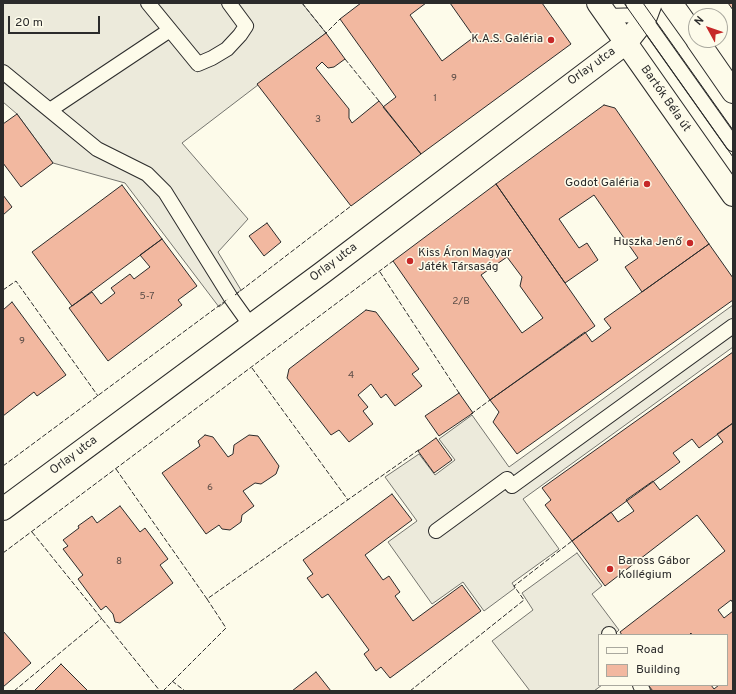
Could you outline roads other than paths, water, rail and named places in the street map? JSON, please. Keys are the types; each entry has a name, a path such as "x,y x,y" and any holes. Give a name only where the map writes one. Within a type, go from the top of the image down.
{"street":[{"path":"671,3 688,27"},
{"name":"Bartók Béla út","path":"605,7 626,43 733,194"},
{"name":"Orlay utca","path":"3,510 251,326 626,43 642,9"},
{"path":"703,48 733,92"}],"lane":[{"path":"148,3 198,64 227,49 246,26 229,3"},
{"path":"605,7 642,9 733,144"},
{"path":"50,110 170,30"},
{"path":"3,72 97,149 147,174 165,192 231,298 251,326"},
{"path":"436,531 507,479 512,486 733,326"}],"tram line":[{"path":"624,3 733,157"},
{"path":"643,3 733,130"}],"place":[{"name":"K.A.S. Galéria","path":"551,40"},
{"name":"Godot Galéria","path":"647,184"},
{"name":"Huszka Jenő","path":"690,243"},
{"name":"Kiss Áron Magyar Játék Társaság","path":"410,261"},
{"name":"Baross Gábor Kollégium","path":"610,569"}]}
